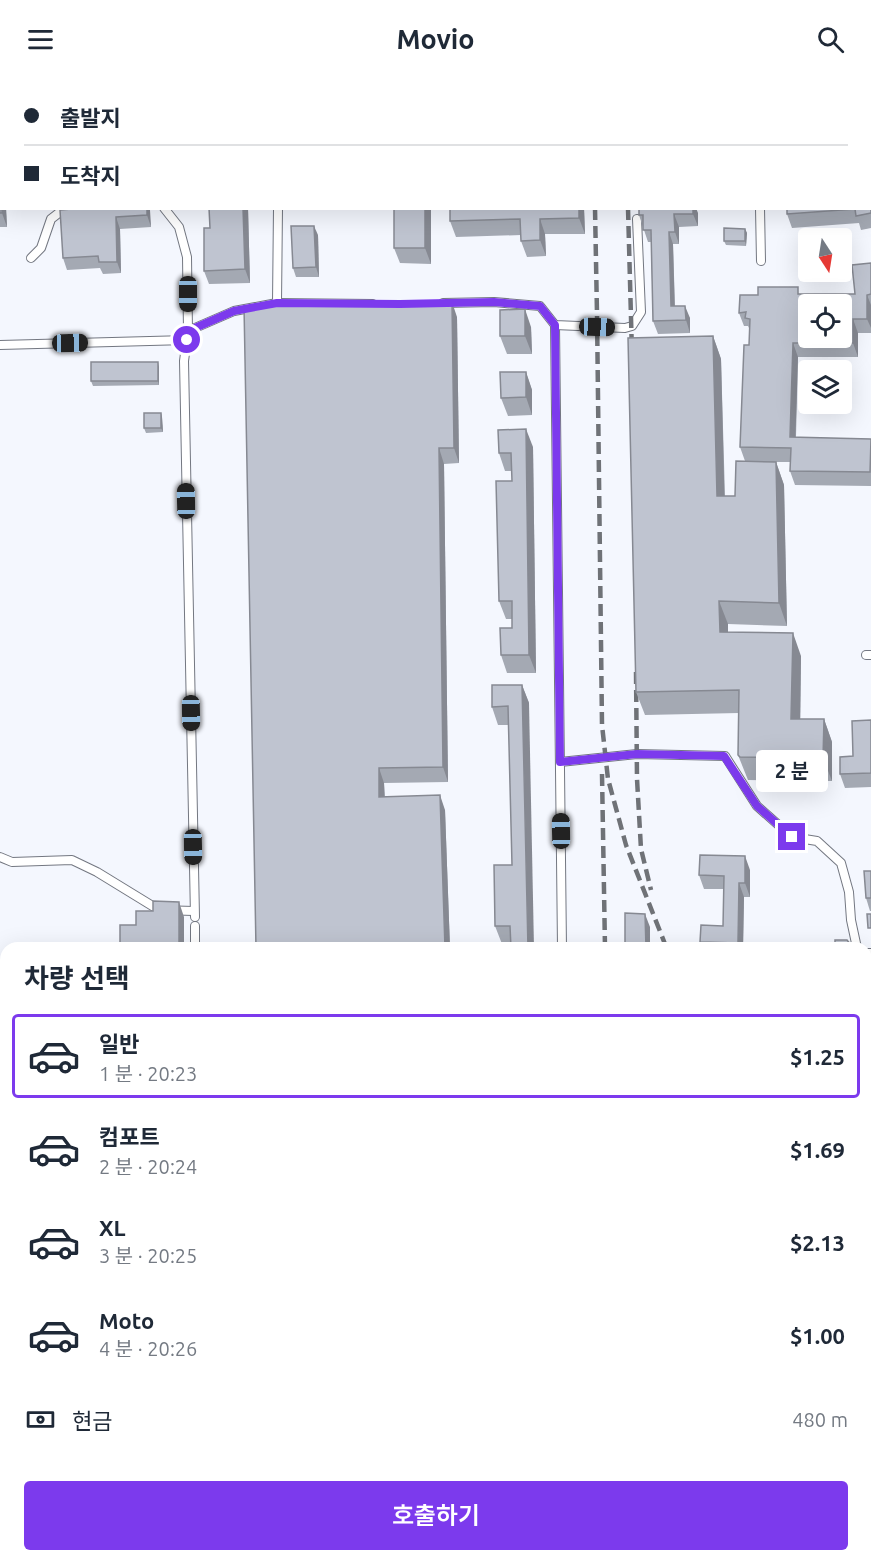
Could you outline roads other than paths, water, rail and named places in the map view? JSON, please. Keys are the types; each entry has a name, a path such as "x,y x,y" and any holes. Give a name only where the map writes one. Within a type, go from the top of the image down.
{"lane":[{"path":"31,258 41,248 51,219 66,210"},
{"path":"166,210 179,227 187,257 187,335 184,373 195,942"},
{"path":"277,303 278,210"},
{"path":"760,210 760,261"},
{"path":"555,325 626,328 632,326 641,312 637,219"},
{"path":"435,303 494,302 540,306 555,325 562,942"},
{"path":"0,345 187,335 234,311 277,303 378,304"},
{"path":"560,762 637,754 724,756 757,806 792,837 817,841 841,863 849,892 856,942"},
{"path":"0,857 12,862 72,860 97,872 159,910 195,918"}],"railway":[{"path":"595,210 602,725 608,779 626,845 664,942"},
{"path":"628,210 632,354"},
{"path":"636,672 637,779 641,849 651,890"},
{"path":"602,774 605,942"}]}
